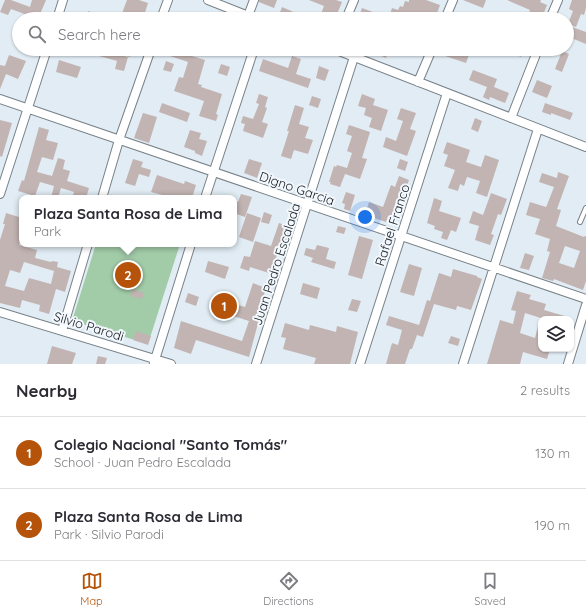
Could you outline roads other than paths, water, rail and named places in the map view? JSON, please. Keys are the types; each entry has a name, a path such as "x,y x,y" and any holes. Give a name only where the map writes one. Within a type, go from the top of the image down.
{"street":[{"path":"59,12 63,0"},
{"path":"164,12 168,0"},
{"path":"208,0 238,12"},
{"path":"250,12 254,0"},
{"path":"349,12 354,0"},
{"path":"447,12 453,0"},
{"path":"553,12 558,0"},
{"path":"0,194 45,56"},
{"path":"103,195 119,140 149,56"},
{"path":"206,195 252,56"},
{"path":"418,82 429,56"},
{"path":"511,118 535,56"},
{"path":"354,57 586,147"},
{"name":"Juan Pedro Escalada","path":"256,364 354,57"},
{"name":"Rafael Franco","path":"360,364 447,93"},
{"name":"Digno Garcia","path":"0,99 586,299"},
{"path":"463,364 538,128"},
{"path":"62,331 87,247"},
{"path":"154,362 190,247"},
{"path":"568,364 586,305"},
{"name":"Silvio Parodi","path":"0,312 154,362 171,364"}],"lane":[{"path":"580,222 586,208"}],"place":[{"name":"Plaza Santa Rosa de Lima","path":"128,275"},
{"name":"Colegio Nacional \"Santo Tomás\"","path":"224,306"}]}
